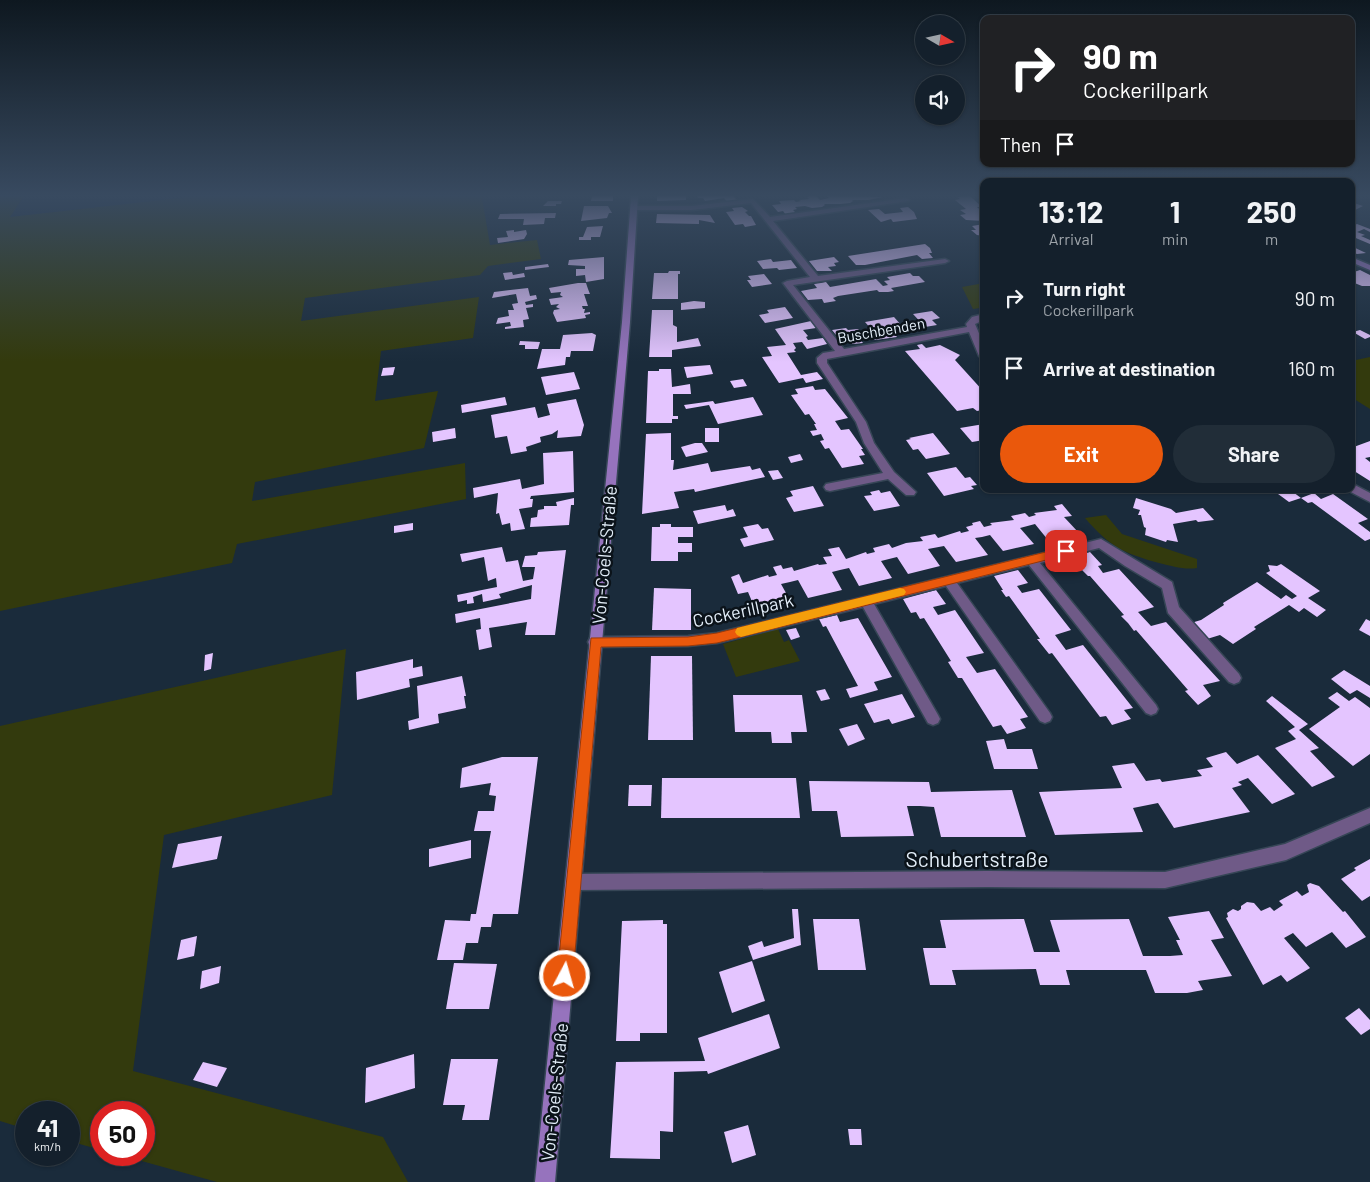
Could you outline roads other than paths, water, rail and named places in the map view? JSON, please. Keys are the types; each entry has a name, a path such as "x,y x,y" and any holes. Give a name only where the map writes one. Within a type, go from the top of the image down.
{"main road":[{"name":"Von-Coels-Straße","path":"545,1182 625,332 631,251"},
{"path":"1355,261 1370,268"}],"street":[{"path":"793,251 816,279"},
{"path":"841,352 787,283 945,262"},
{"path":"980,318 970,324 980,347"},
{"name":"Buschbenden","path":"910,492 890,475 869,443 861,422 822,363 822,358 826,355 841,352 972,329"},
{"path":"830,487 890,475"},
{"path":"1355,489 1370,498"},
{"name":"Cockerillpark","path":"595,642 688,642 717,638 1101,543 1129,563 1168,584 1173,609 1234,678"},
{"path":"1031,560 1151,710"},
{"path":"948,580 1046,717"},
{"path":"866,601 933,719"},
{"name":"Schubertstraße","path":"574,882 988,878 1165,880 1286,852 1369,816"}]}
